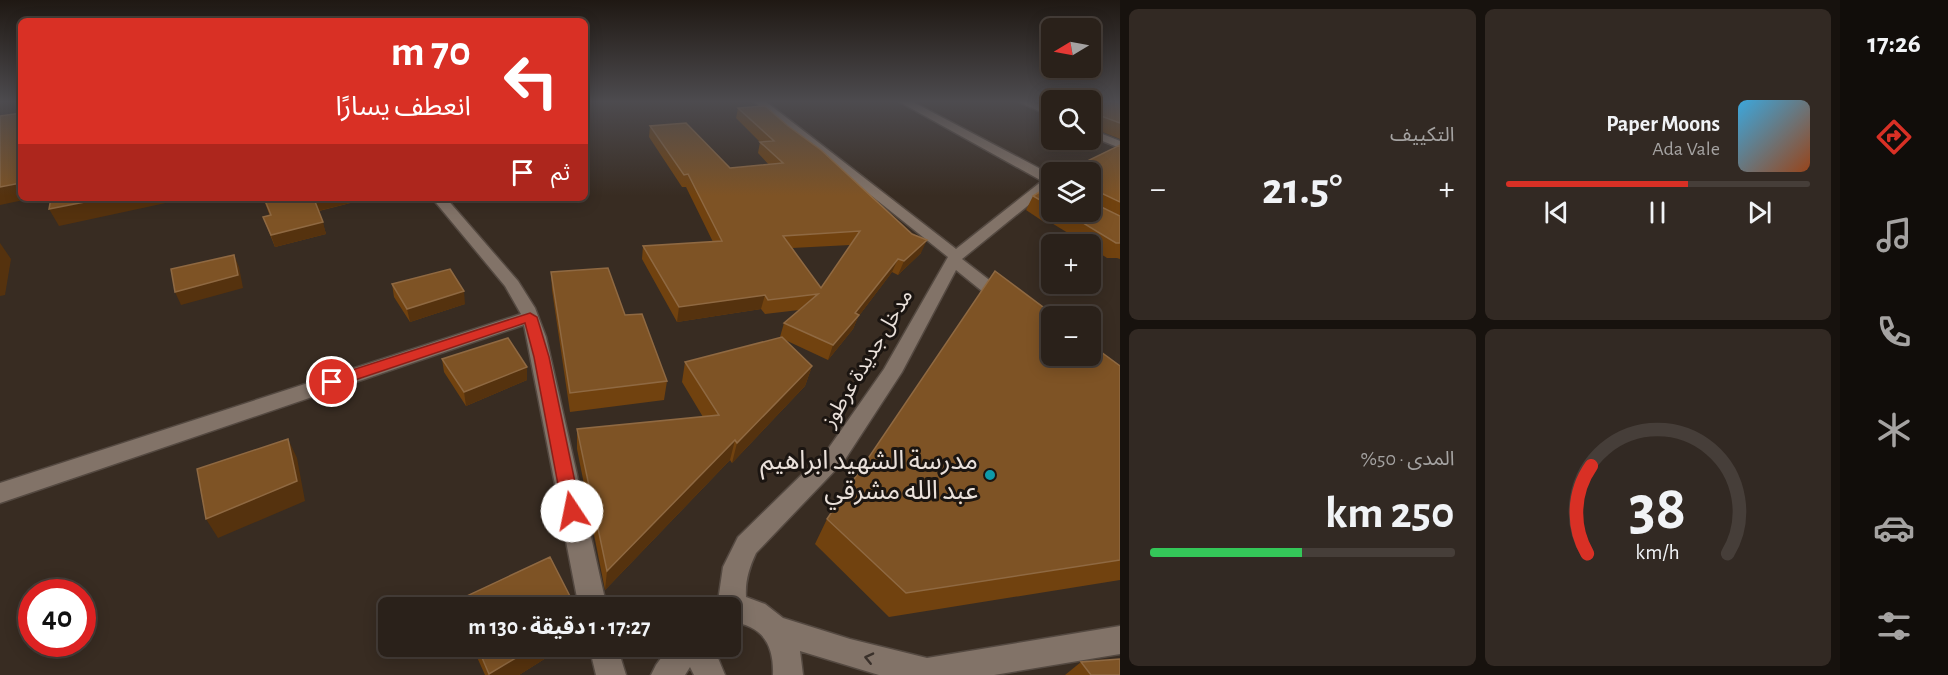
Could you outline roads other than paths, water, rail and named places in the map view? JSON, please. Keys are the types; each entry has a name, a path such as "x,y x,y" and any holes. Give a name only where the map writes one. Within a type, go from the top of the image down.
{"street":[{"path":"798,132 955,258 1016,310"},
{"path":"958,132 1041,179"},
{"path":"1101,139 1117,148"},
{"name":"مدخل جديدة عرطوز","path":"732,597 736,567 747,545 836,455 892,372 955,258 1041,190"},
{"path":"442,201 512,284 530,317 547,382 591,597"},
{"path":"0,493 530,317"},
{"path":"741,610 763,618 775,629 785,643 789,659 788,675"},
{"path":"775,629 921,673 1120,640"},
{"path":"606,657 611,675"},
{"path":"666,675 680,657"},
{"path":"701,657 710,675"}],"place":[{"name":"مدرسة الشهيد ابراهيم عبد الله مشرقي","path":"990,475"}]}
